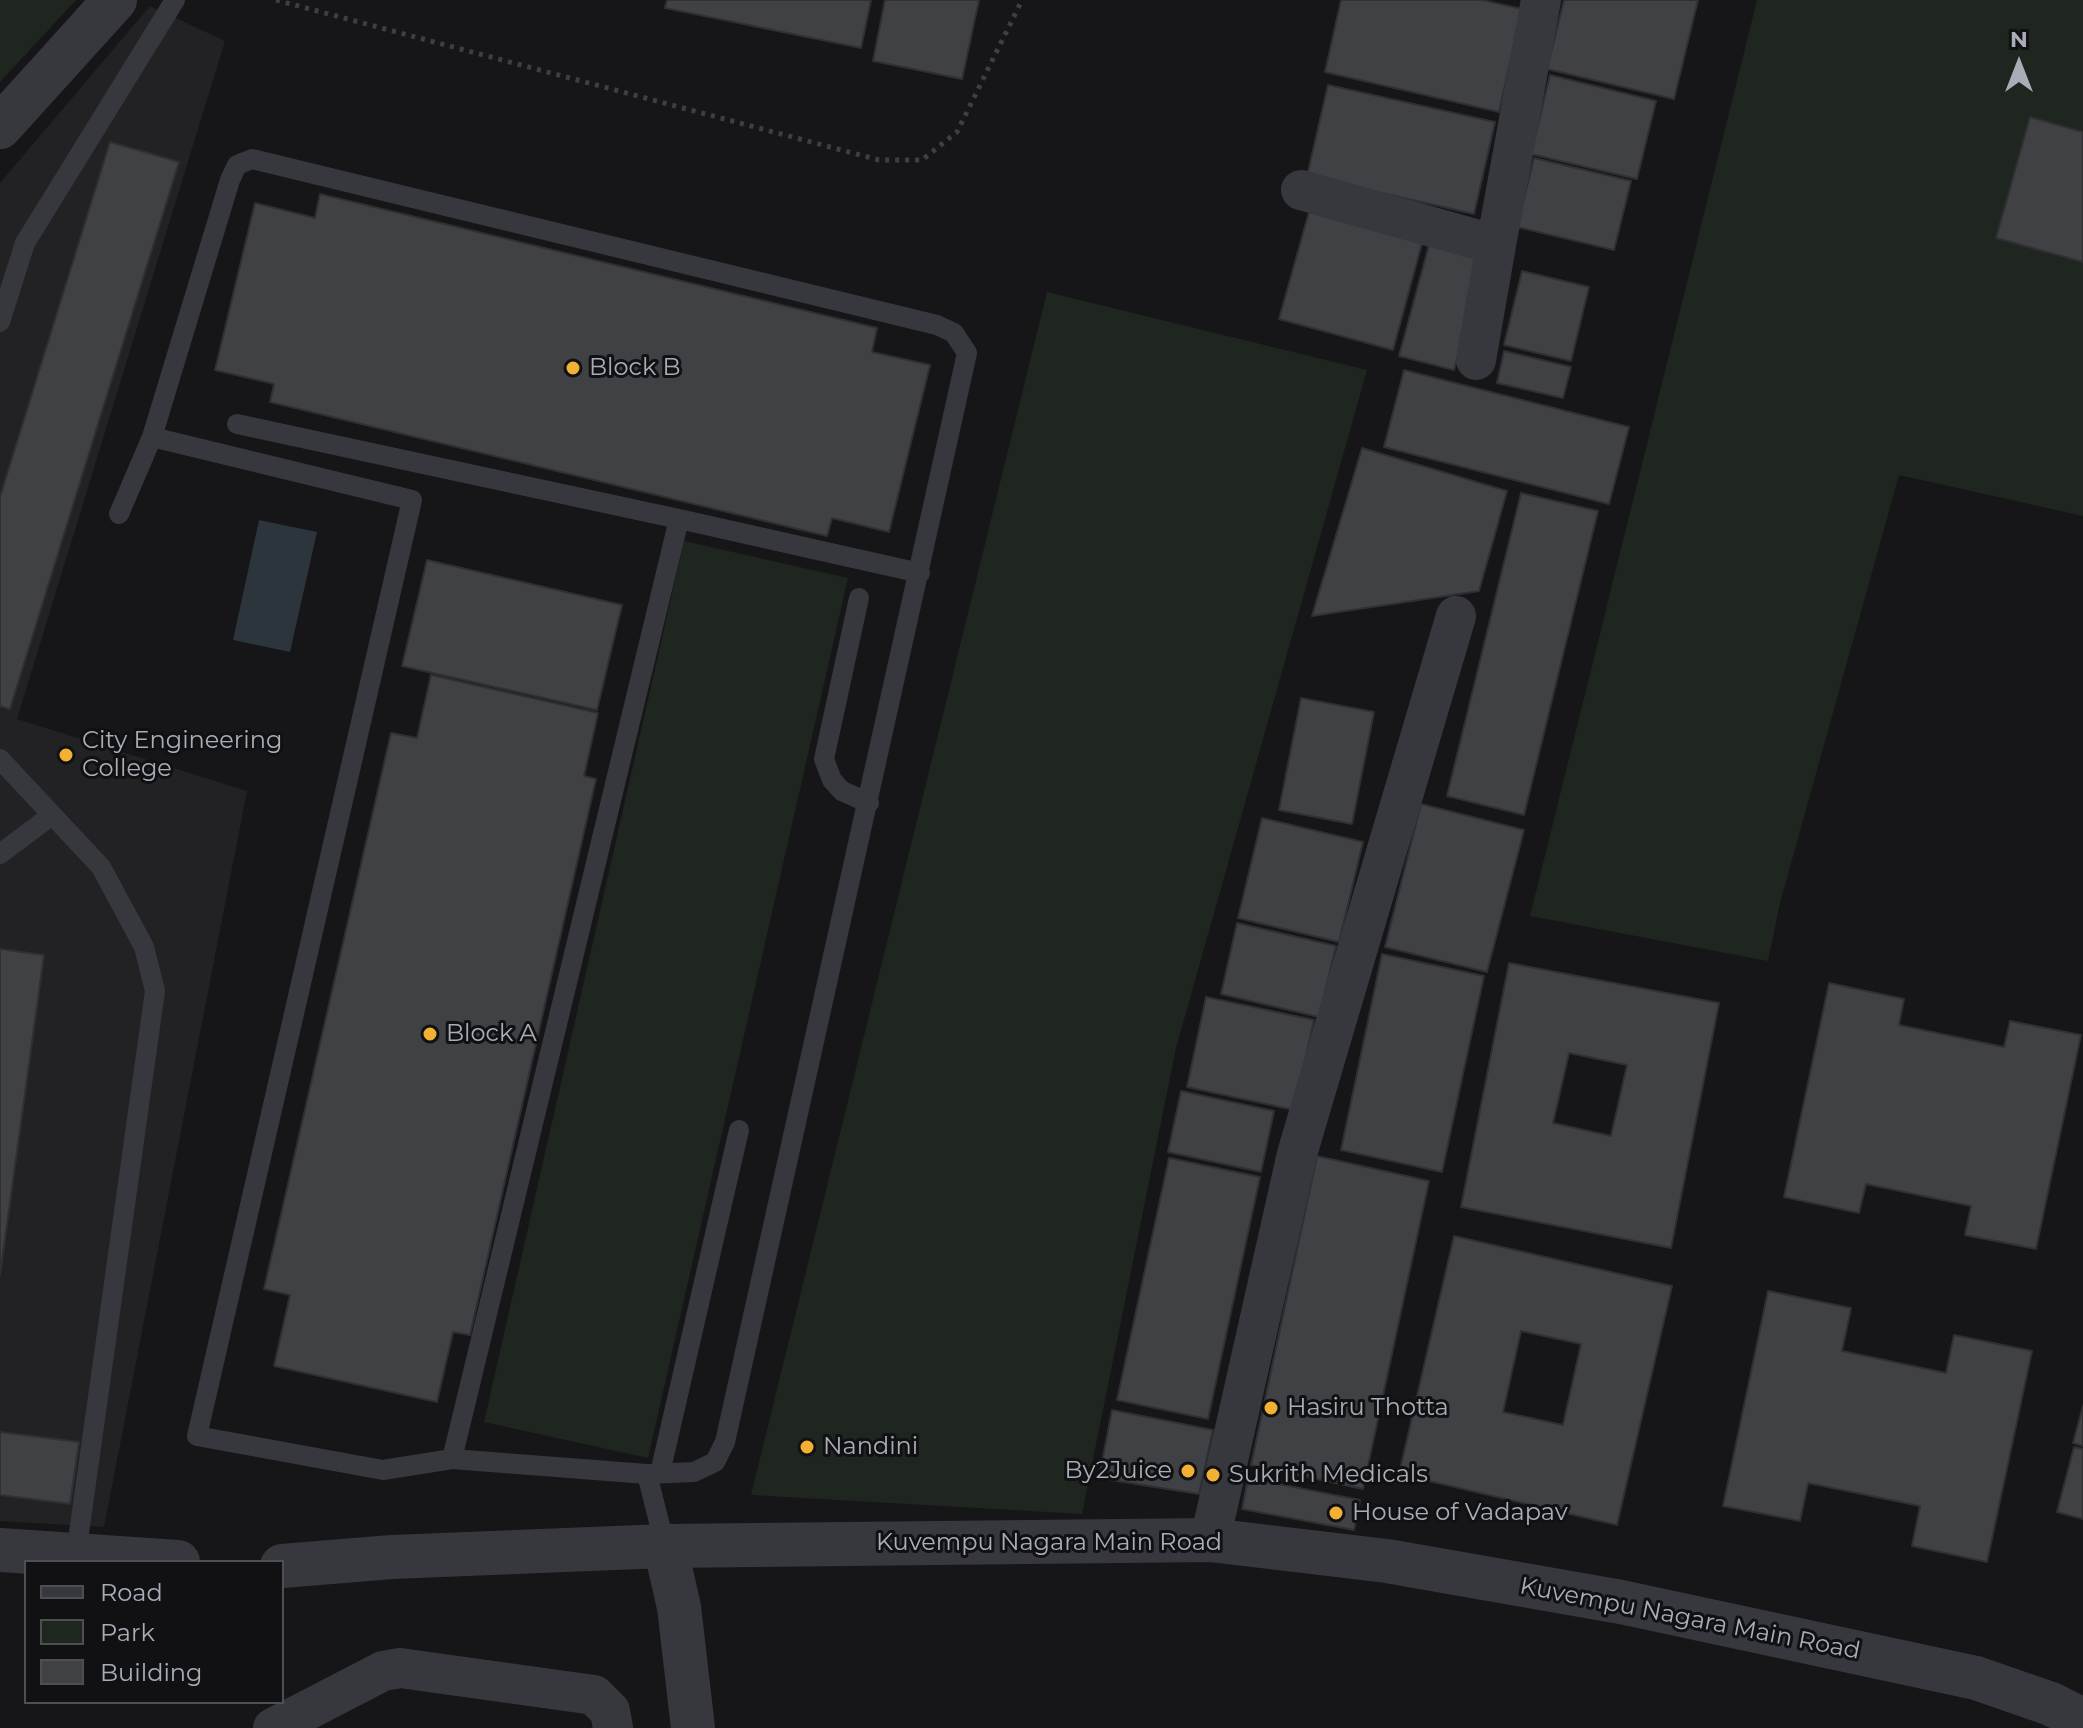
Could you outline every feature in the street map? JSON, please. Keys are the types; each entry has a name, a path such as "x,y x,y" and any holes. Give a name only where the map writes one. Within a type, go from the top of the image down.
{"street":[{"path":"0,127 115,0"},
{"path":"1476,360 1541,0"},
{"path":"1301,190 1496,245"},
{"path":"1210,1540 1297,1154 1456,616"},
{"name":"Kuvempu Nagara Main Road","path":"284,1566 392,1557 665,1546 1210,1540 1387,1561 1621,1602 1976,1678 2039,1700 2083,1720"},
{"path":"665,1546 679,1607 693,1728"},
{"path":"0,1550 152,1560"},
{"path":"273,1728 383,1671 400,1668 594,1695 610,1711 613,1728"}],"lane":[{"path":"0,322 25,243 175,0"},
{"path":"119,514 152,437 230,180 237,165 252,159 922,321 954,333 967,353 725,1442 715,1462 694,1472 654,1473 452,1459 383,1470 197,1436 412,500 152,437"},
{"path":"237,424 920,573"},
{"path":"452,1459 679,519"},
{"path":"859,598 824,759 832,780 842,791 869,803"},
{"path":"0,759 101,867 144,947 155,991 76,1554"},
{"path":"0,854 52,815"},
{"path":"665,1546 654,1473 739,1130"}],"path":[{"path":"276,0 879,160 922,160 957,132 1022,0"}],"shaded area":[{"name":"City Engineering College","path":"150,6 225,41 17,719 247,791 104,1527 0,1521 0,183"},
{"path":"259,520 317,532 290,652 233,640"}],"green space":[{"path":"0,0 76,0 0,82"},
{"path":"1757,0 2083,0 2083,516 1899,475 1780,903 1768,961 1530,916"},
{"path":"1047,292 1367,370 1176,1048 1082,1514 751,1495"},
{"path":"684,541 848,578 648,1458 484,1422"}],"building":[{"path":"667,0 871,0 861,48 665,8"},
{"path":"885,0 979,0 962,79 873,61"},
{"path":"1341,0 1482,0 1522,9 1499,112 1325,72"},
{"path":"1564,0 1698,0 1674,99 1547,69"},
{"path":"1550,75 1656,101 1637,179 1531,154"},
{"path":"1328,85 1495,122 1474,214 1307,176"},
{"path":"2030,117 2083,132 2083,262 1996,238"},
{"path":"110,142 179,162 10,709 0,706 0,497"},
{"path":"1534,158 1631,181 1614,250 1517,227"},
{"name":"Block B","path":"320,194 877,328 872,352 930,365 889,532 832,518 827,536 270,402 274,384 215,370 255,203 315,218"},
{"path":"1309,212 1422,243 1393,350 1279,319"},
{"path":"1429,245 1484,260 1454,370 1399,356"},
{"path":"1522,271 1589,287 1571,361 1504,345"},
{"path":"1504,351 1571,367 1563,398 1497,383"},
{"path":"1404,370 1629,427 1609,504 1384,447"},
{"path":"1362,448 1507,491 1479,591 1312,616"},
{"path":"1521,493 1598,511 1524,815 1447,796"},
{"path":"427,560 622,605 597,710 402,666"},
{"name":"Block A","path":"431,675 598,713 584,776 596,779 470,1335 453,1332 437,1402 274,1366 290,1295 264,1289 391,733 417,738"},
{"path":"1301,698 1374,712 1352,824 1279,810"},
{"path":"1421,804 1524,830 1487,972 1385,947"},
{"path":"1262,818 1363,842 1339,942 1238,918"},
{"path":"1237,923 1336,946 1319,1017 1221,994"},
{"path":"0,949 44,955 0,1275"},
{"path":"1382,954 1484,976 1442,1172 1341,1150"},
{"path":"1509,963 1719,1003 1671,1248 1461,1207","holes":["1569,1053 1627,1065 1611,1136 1553,1123"]},
{"path":"1829,983 1904,999 1899,1025 2004,1047 2010,1021 2081,1035 2036,1249 1965,1235 1971,1206 1866,1184 1859,1213 1784,1197"},
{"path":"1206,997 1314,1020 1294,1110 1187,1087"},
{"path":"1181,1091 1274,1111 1261,1172 1168,1152"},
{"path":"1317,1156 1429,1181 1363,1489 1251,1465"},
{"path":"1169,1158 1260,1177 1208,1419 1117,1400"},
{"path":"1454,1236 1672,1286 1617,1525 1399,1474","holes":["1521,1331 1581,1344 1563,1425 1503,1412"]},
{"path":"1768,1291 1851,1308 1842,1351 1946,1373 1954,1335 2032,1351 1987,1562 1912,1546 1920,1506 1808,1483 1800,1521 1723,1506"},
{"path":"2083,1406 2083,1446 2073,1443"},
{"path":"1112,1410 1213,1430 1199,1494 1099,1478"},
{"path":"0,1432 79,1442 70,1504 0,1495"},
{"path":"2074,1447 2083,1449 2083,1519 2057,1512"},
{"path":"1248,1478 1360,1500 1354,1530 1242,1509"}],"place":[{"name":"Block B","path":"573,368"},
{"name":"City Engineering College","path":"66,755"},
{"name":"Block A","path":"430,1034"},
{"name":"Hasiru Thotta","path":"1271,1408"},
{"name":"Nandini","path":"807,1447"},
{"name":"By2Juice","path":"1188,1471"},
{"name":"Sukrith Medicals","path":"1213,1475"},
{"name":"House of Vadapav","path":"1336,1513"}]}
